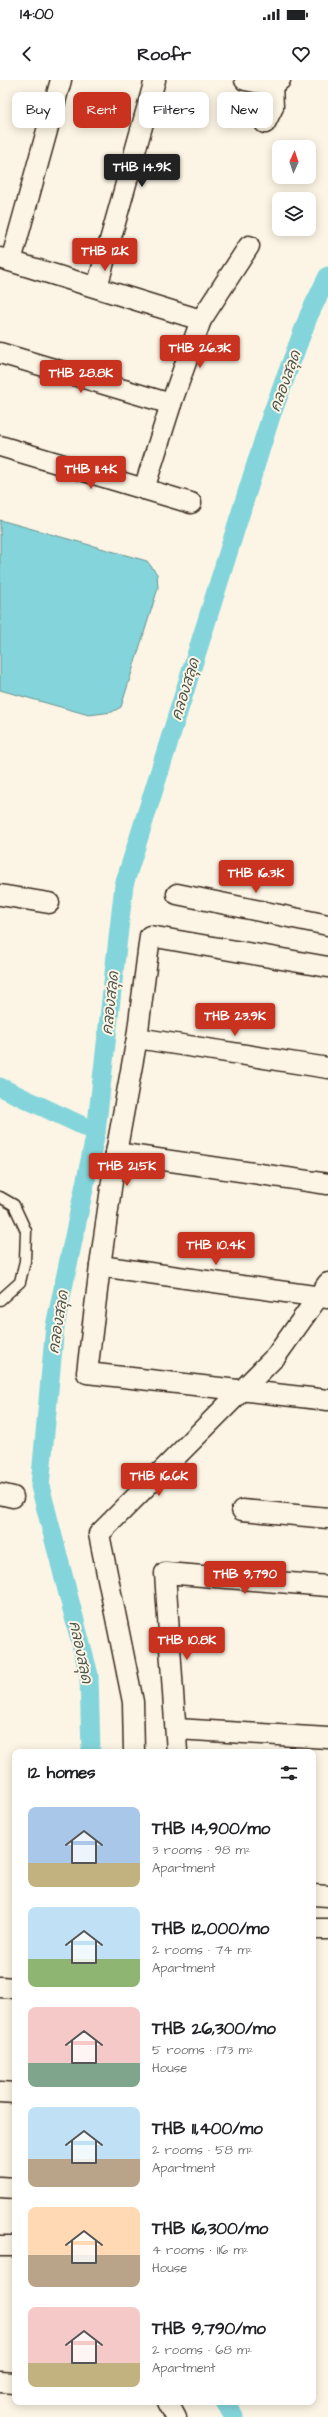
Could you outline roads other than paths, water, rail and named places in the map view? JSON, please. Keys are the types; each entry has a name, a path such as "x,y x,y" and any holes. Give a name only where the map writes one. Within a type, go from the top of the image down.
{"street":[{"path":"61,80 5,259 201,320"},
{"path":"97,287 155,80"},
{"path":"244,80 276,83 273,107"},
{"path":"144,489 171,404 201,320 249,246"},
{"path":"0,353 171,404"},
{"path":"0,446 191,504"},
{"path":"177,894 328,925"},
{"path":"0,895 49,903"},
{"path":"328,967 150,936 137,1038 116,1153 87,1373 244,1389 328,1400"},
{"path":"137,1038 328,1068"},
{"path":"116,1153 328,1184"},
{"path":"100,1266 325,1293"},
{"path":"134,1749 133,1702 99,1534 276,1356 325,1293"},
{"path":"242,1510 328,1518"},
{"path":"177,1749 165,1573 328,1586"},
{"path":"176,1729 328,1738"},
{"path":"316,1895 328,1896"},
{"path":"316,1929 328,1929"},
{"path":"0,1987 12,1988"},
{"path":"0,2092 12,2093"},
{"path":"0,2186 12,2188"},
{"path":"0,2246 12,2246"},
{"path":"0,2382 12,2383"},
{"path":"170,2405 176,2417"}],"lane":[{"path":"0,1197 14,1205 26,1231 25,1261 20,1282 0,1300"}],"water":[{"path":"0,520 147,561 157,574 158,588 121,707 112,712 89,715 0,690"}],"waterway":[{"name":"คลองสลุด","path":"91,1749 89,1675 40,1486 55,1326 96,1132 124,885 271,416 309,315 328,276"},
{"path":"0,1087 96,1132"},
{"name":"คลองสลุด","path":"227,2405 234,2417"}]}
